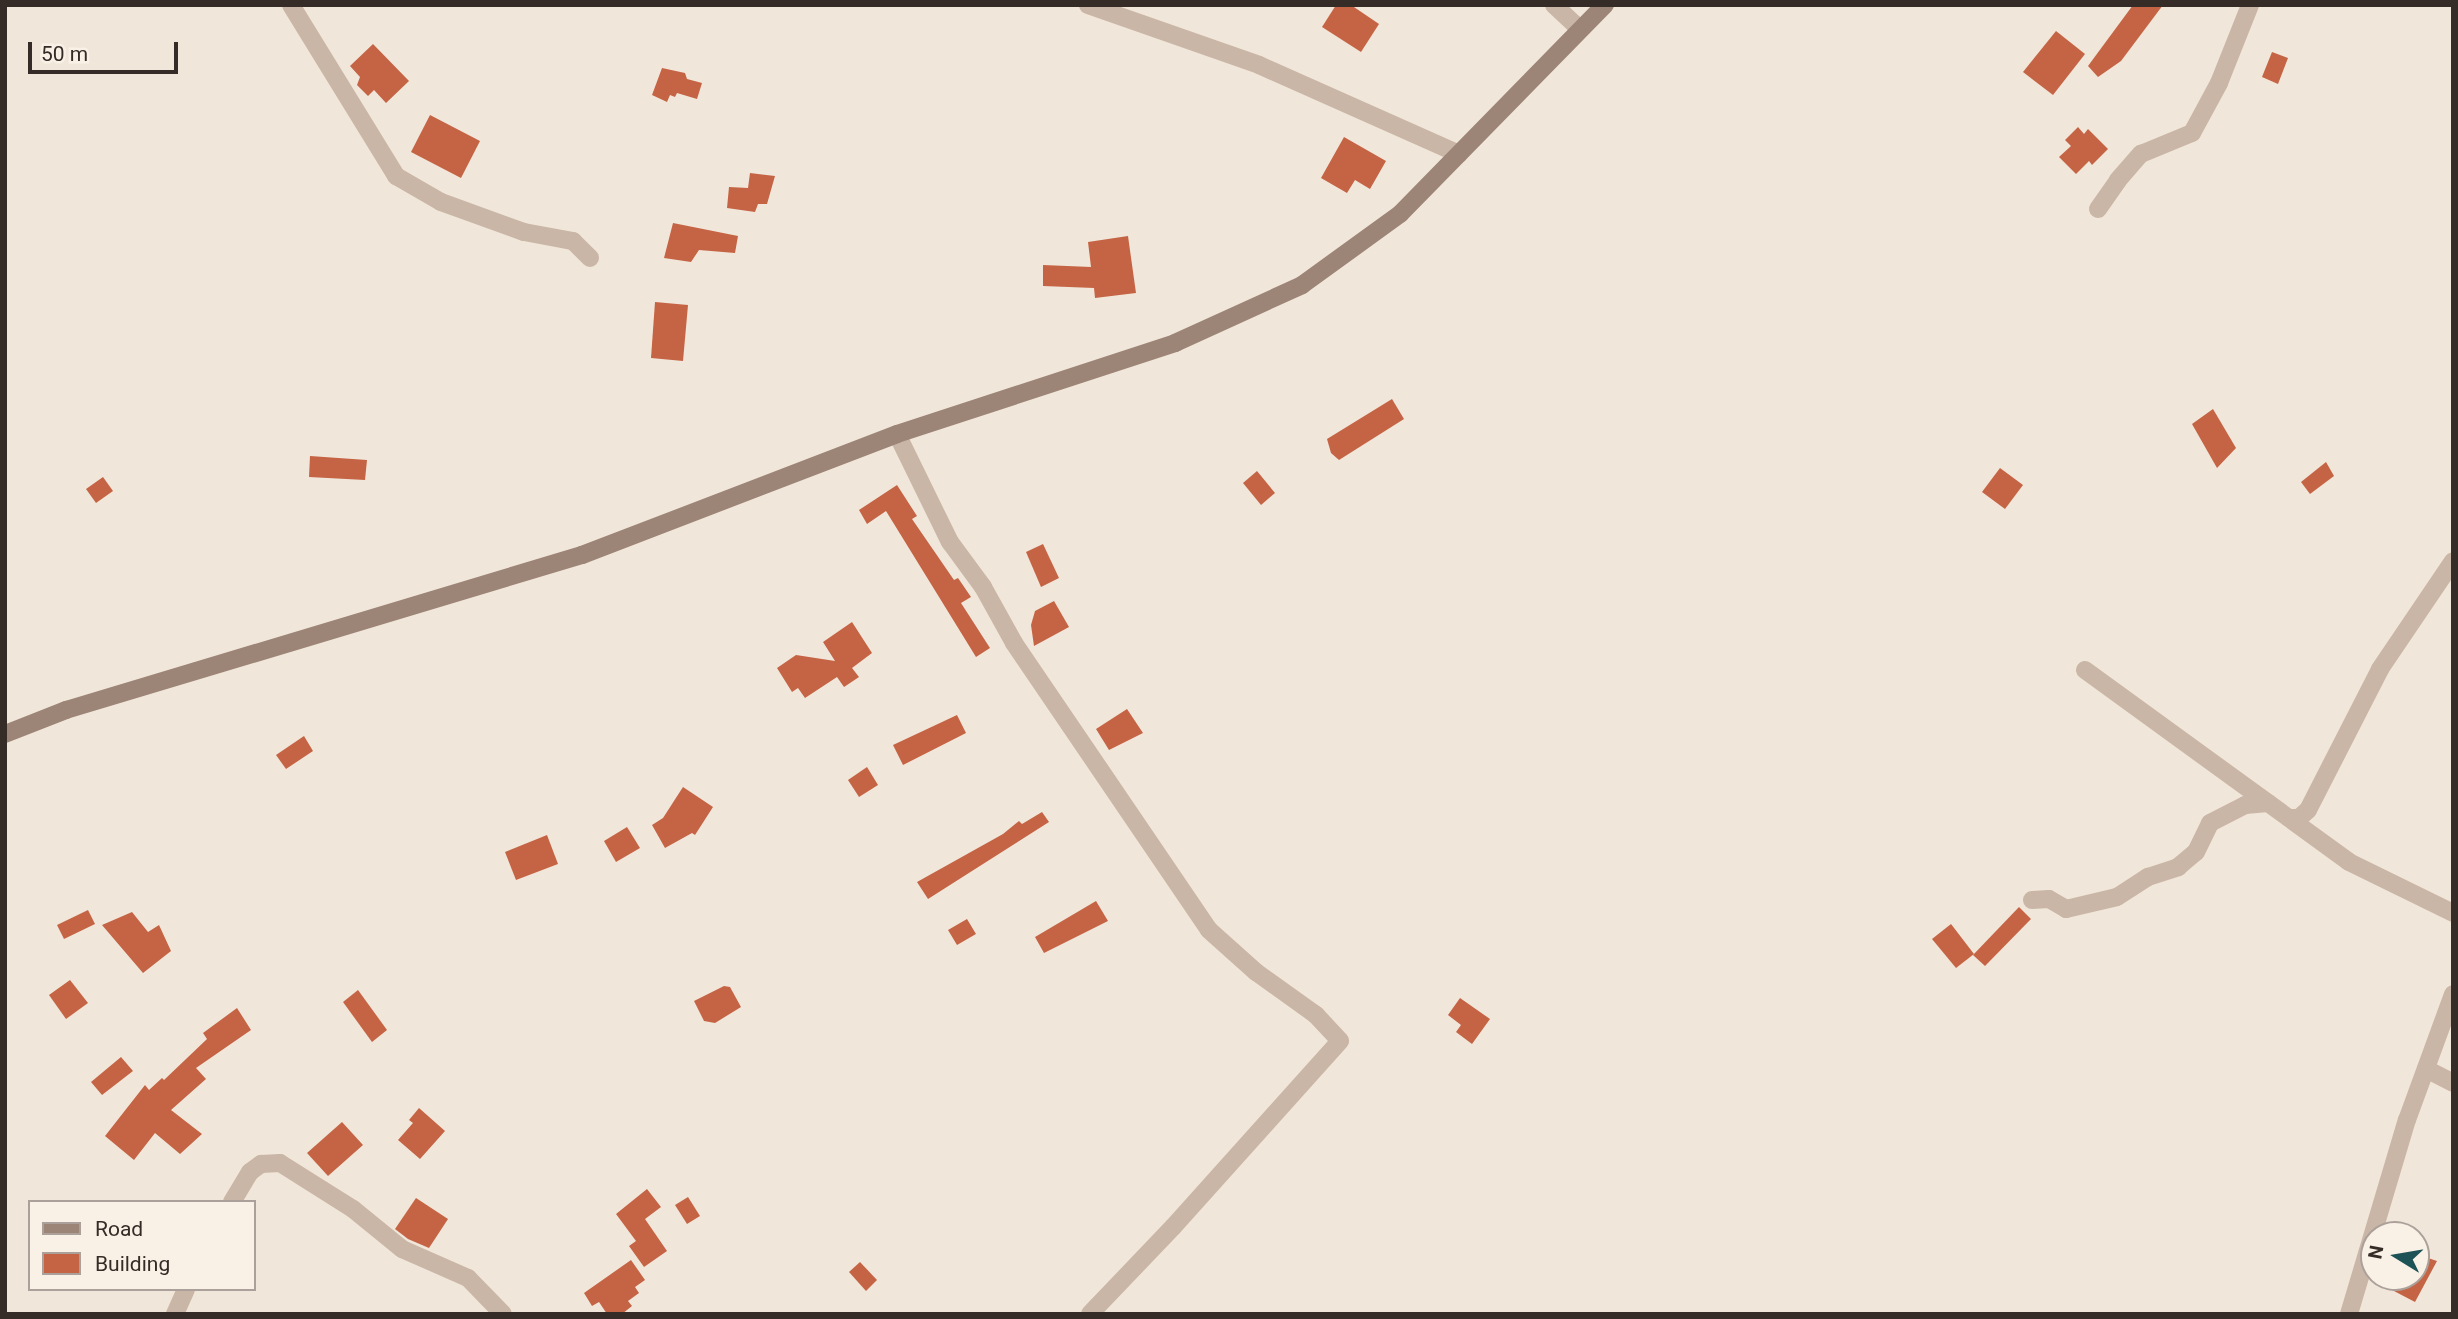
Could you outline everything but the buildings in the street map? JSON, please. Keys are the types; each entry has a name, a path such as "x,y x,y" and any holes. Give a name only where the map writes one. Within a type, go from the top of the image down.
{"street":[{"path":"291,5 396,176 442,202 524,232 573,241 590,258"},
{"path":"1088,5 1259,65 1459,153"},
{"path":"1554,5 1580,29"},
{"path":"5,734 66,710 582,555 897,434 1175,343 1302,285 1400,214 1605,5"},
{"path":"2098,209 2118,180 2141,154 2192,133 2219,83 2250,5"},
{"path":"897,434 950,542 983,587 1014,643 1209,930 1256,972 1317,1015 1340,1041 1173,1227 1090,1314"},
{"path":"2289,818 2299,818 2308,810 2381,669 2453,561"},
{"path":"2085,670 2349,862 2453,913"},
{"path":"2032,900 2049,899 2066,909 2117,897 2148,877 2178,867 2196,852 2210,823 2245,805 2268,803"},
{"path":"2349,1314 2426,1069 2453,994"},
{"path":"2426,1069 2453,1083"},
{"path":"233,1200 250,1172 261,1164 279,1163 353,1209 402,1249 468,1278 503,1314"},
{"path":"175,1314 185,1291"}]}
